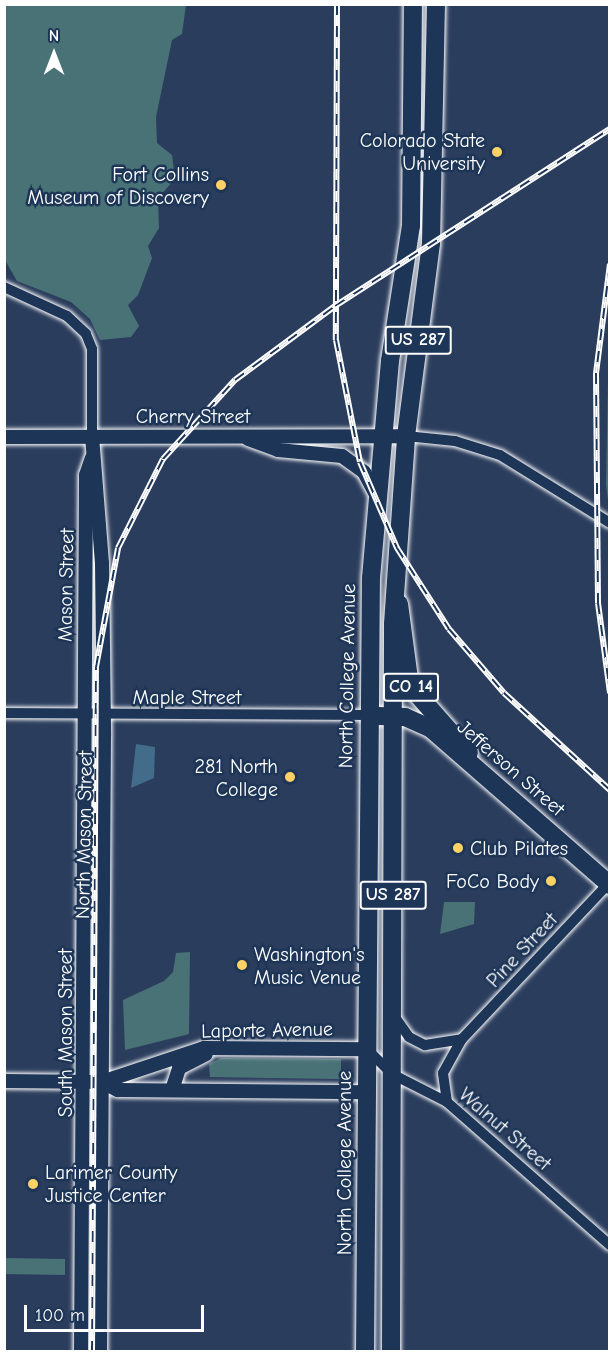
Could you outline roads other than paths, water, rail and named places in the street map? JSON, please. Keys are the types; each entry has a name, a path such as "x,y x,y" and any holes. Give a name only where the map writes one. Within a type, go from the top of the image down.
{"highway":[{"name":"North College Avenue","path":"365,1352 369,715 376,495 411,226 413,4"},
{"name":"US 287","path":"391,1352 392,716 395,588 406,436 432,243 436,4"},
{"name":"CO 14","path":"395,588 406,627 410,686 465,742 474,764"},
{"name":"Jefferson Street","path":"369,715 392,716 423,724 474,764 609,885"}],"street":[{"path":"4,287 67,316 86,334 92,349 92,436"},
{"name":"Cherry Street","path":"4,436 406,436"},
{"name":"Mason Street","path":"92,436 102,563 104,714"},
{"path":"240,436 278,450 342,456 364,472 376,495"},
{"path":"406,436 455,441 500,455 609,523"},
{"name":"Mason Street","path":"84,714 87,475 92,458"},
{"name":"Maple Street","path":"4,713 369,715"},
{"name":"South Mason Street","path":"81,1352 84,714"},
{"name":"North Mason Street","path":"100,1352 104,714"},
{"name":"Pine Street","path":"447,1102 443,1073 462,1039 609,885"},
{"path":"393,1015 415,1041 434,1046 462,1039"},
{"path":"172,1090 173,1078 191,1059 264,1047"},
{"name":"Laporte Avenue","path":"4,1081 102,1082 185,1051 264,1047 367,1049"},
{"path":"366,1092 392,1074 367,1049"},
{"name":"Walnut Street","path":"392,1074 447,1102 609,1245"},
{"name":"Laporte Avenue","path":"102,1082 118,1090 366,1092"}],"water":[{"path":"136,744 155,747 154,778 131,788"}],"railway":[{"path":"337,4 336,340 360,462 397,548 449,629 504,693 610,790"},
{"path":"92,1352 96,667 118,548 163,459 235,380 335,306 610,129"},
{"path":"610,264 596,373 598,603 610,693"}],"place":[{"name":"Colorado State University","path":"497,152"},
{"name":"Fort Collins Museum of Discovery","path":"221,185"},
{"name":"281 North College","path":"290,777"},
{"name":"Club Pilates","path":"458,848"},
{"name":"FoCo Body","path":"551,881"},
{"name":"Washington's Music Venue","path":"242,965"},
{"name":"Larimer County Justice Center","path":"33,1184"}]}
